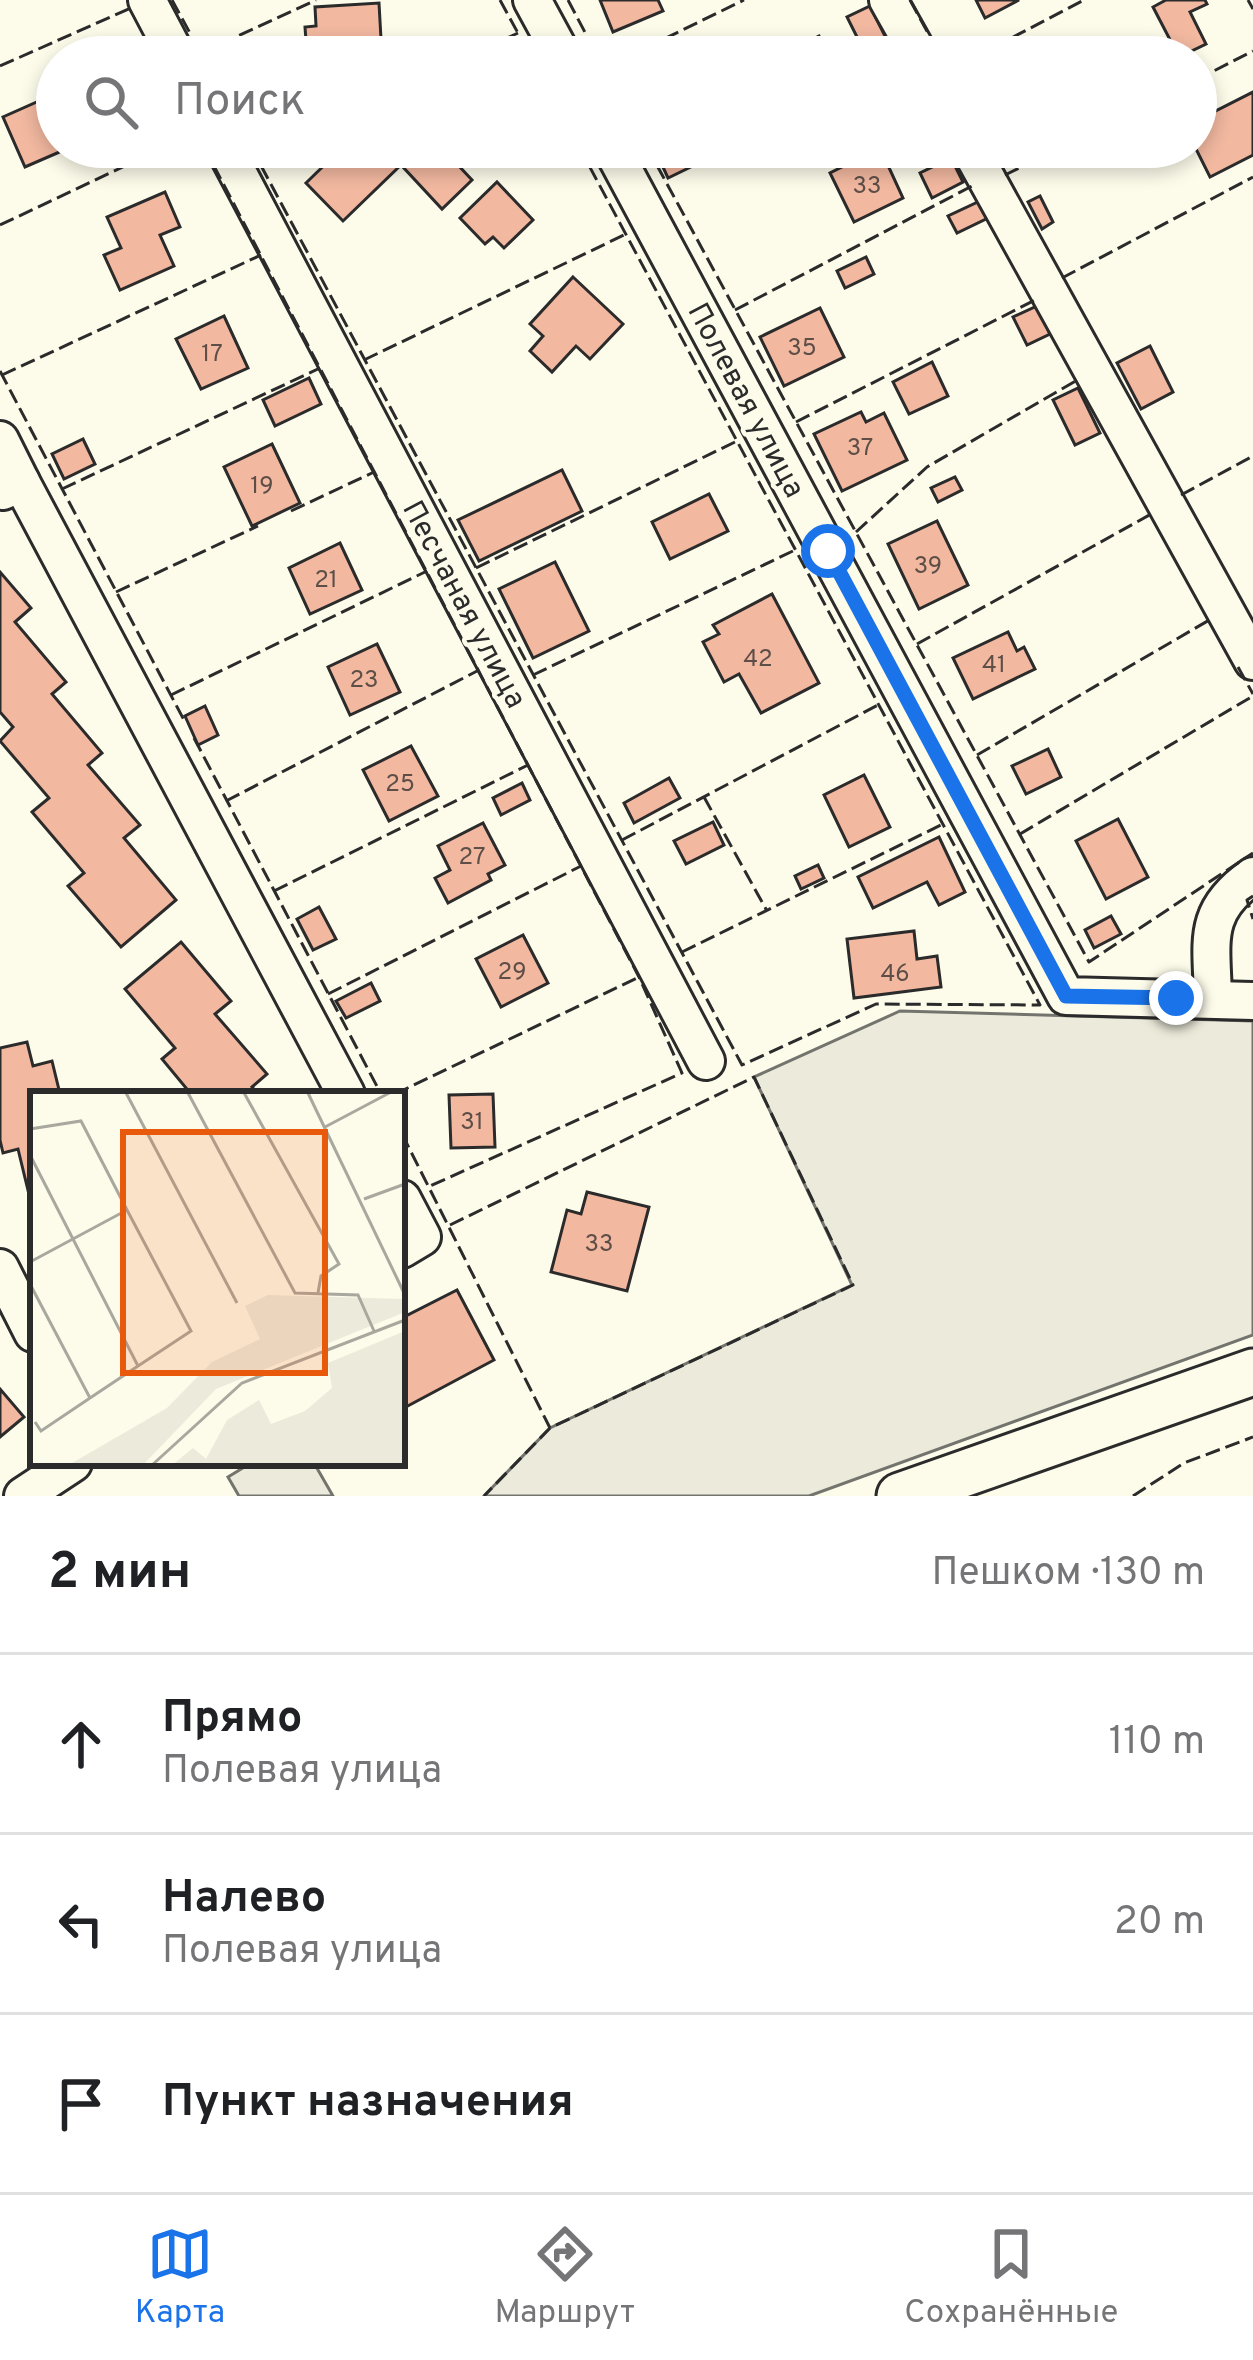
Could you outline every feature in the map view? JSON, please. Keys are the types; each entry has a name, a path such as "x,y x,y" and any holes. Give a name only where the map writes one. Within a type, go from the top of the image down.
{"main road":[{"path":"901,1496 1241,1377"}],"street":[{"path":"147,0 166,36"},
{"path":"532,0 552,36"},
{"path":"888,0 908,36"},
{"name":"Песчаная улица","path":"235,168 706,1061"},
{"name":"Полевая улица","path":"622,168 1066,996 1253,1001"},
{"path":"982,168 1253,661"},
{"path":"0,440 11,488 344,1091"},
{"path":"1213,999 1212,931 1226,896 1253,876"},
{"path":"405,1205 422,1237 405,1248"},
{"path":"0,1268 30,1327"},
{"path":"23,1496 68,1466"}],"shaded area":[{"path":"900,1011 1253,1021 1253,1335 809,1496 484,1496 550,1428 852,1285 754,1077"},
{"path":"246,1466 316,1466 333,1496 239,1496 228,1477"}],"building":[{"path":"600,0 658,0 663,11 613,32"},
{"path":"976,0 1019,0 985,18"},
{"path":"1166,0 1205,0 1207,4 1190,12 1202,36 1168,36 1153,7"},
{"path":"379,3 381,36 306,36 305,27 316,26 315,7"},
{"path":"870,6 885,36 856,36 847,17"},
{"path":"1253,92 1253,155 1210,177 1206,168 1217,168 1217,110"},
{"path":"36,102 36,162 25,167 3,117"},
{"path":"321,168 398,168 343,221 306,183"},
{"path":"404,168 461,168 472,180 442,209"},
{"path":"663,168 689,168 668,178"},
{"path":"840,168 889,168 903,198 854,222 830,173"},
{"path":"956,168 963,182 932,198 920,173"},
{"path":"497,182 533,220 504,248 493,237 485,244 460,218"},
{"path":"165,192 180,227 160,235 174,266 120,290 104,255 121,248 107,217"},
{"path":"1040,196 1053,222 1042,229 1028,202"},
{"path":"980,201 988,218 957,233 948,216"},
{"path":"866,257 874,274 845,288 837,271"},
{"path":"573,277 623,324 590,359 576,346 552,372 530,351 543,336 530,324"},
{"path":"1037,306 1050,334 1027,345 1013,317"},
{"path":"820,308 844,357 784,386 760,337"},
{"path":"224,316 248,368 201,389 176,339"},
{"path":"1150,346 1173,392 1141,409 1117,363"},
{"path":"932,362 948,396 909,414 893,382"},
{"path":"309,378 321,404 275,426 263,400"},
{"path":"1078,388 1100,433 1075,445 1053,400"},
{"path":"861,412 866,422 884,413 907,460 842,491 814,434"},
{"path":"83,439 95,464 64,479 52,454"},
{"path":"272,444 300,503 252,526 224,467"},
{"path":"562,470 582,511 479,561 458,520"},
{"path":"955,477 962,490 938,502 931,488"},
{"path":"709,494 728,531 670,559 652,522"},
{"path":"937,521 968,585 919,609 888,544"},
{"path":"340,543 362,590 310,614 289,568"},
{"path":"555,562 589,631 533,658 499,589"},
{"path":"0,572 31,608 15,622 66,682 52,694 102,753 88,765 140,825 124,838 176,900 121,947 68,886 84,873 32,812 49,798 0,741 13,727 0,712"},
{"path":"772,594 819,683 761,713 739,674 724,682 703,642 719,634 713,625"},
{"path":"1008,632 1017,651 1024,647 1035,669 973,699 953,658"},
{"path":"377,644 400,692 350,715 328,667"},
{"path":"205,706 218,735 198,745 185,716"},
{"path":"411,746 438,796 389,821 363,770"},
{"path":"1048,749 1061,777 1026,794 1012,766"},
{"path":"864,775 890,827 849,847 824,795"},
{"path":"669,778 680,798 634,823 624,803"},
{"path":"522,783 530,800 501,815 493,798"},
{"path":"1118,819 1148,877 1106,899 1076,841"},
{"path":"713,822 724,845 686,864 674,841"},
{"path":"483,823 505,865 488,874 491,880 448,903 435,878 450,870 438,846"},
{"path":"939,837 965,892 939,905 927,882 873,908 858,877"},
{"path":"818,865 824,878 801,889 795,876"},
{"path":"319,907 336,939 313,950 297,919"},
{"path":"1111,916 1121,934 1094,948 1085,930"},
{"path":"914,931 917,959 937,956 941,987 854,998 847,939"},
{"path":"523,935 548,983 501,1007 476,959"},
{"path":"181,942 231,1001 215,1014 267,1074 252,1087 255,1091 189,1091 162,1059 175,1048 125,989"},
{"path":"371,983 380,1001 346,1018 336,1001"},
{"path":"27,1042 33,1066 52,1061 59,1091 30,1091 30,1199 18,1149 3,1153 0,1140 0,1048"},
{"path":"493,1094 495,1147 451,1148 449,1095"},
{"path":"587,1192 649,1207 627,1291 551,1272 567,1210 581,1214"},
{"path":"457,1290 494,1360 405,1407 405,1316"},
{"path":"0,1389 24,1417 0,1437"}],"fence":[{"path":"172,0 192,36"},
{"path":"238,36 316,0"},
{"path":"500,0 520,36"},
{"path":"568,0 587,36"},
{"path":"670,36 744,0"},
{"path":"910,0 930,36"},
{"path":"1015,36 1084,0"},
{"path":"1248,0 1253,9"},
{"path":"68,36 131,8"},
{"path":"512,36 518,33"},
{"path":"0,66 36,50"},
{"path":"1217,69 1253,51"},
{"path":"0,225 121,168"},
{"path":"215,168 639,977 682,1073 430,1186"},
{"path":"262,168 742,1065 876,1004 1040,1005 590,168"},
{"path":"658,168 1089,962 1253,853"},
{"path":"1005,175 1019,168"},
{"path":"1062,278 1253,177"},
{"path":"735,310 972,186"},
{"path":"364,360 626,234"},
{"path":"2,375 261,255"},
{"path":"796,422 1035,300"},
{"path":"62,489 320,368"},
{"path":"0,371 185,722"},
{"path":"856,532 927,467 1079,379"},
{"path":"476,568 737,441"},
{"path":"1181,495 1253,456"},
{"path":"291,511 374,472"},
{"path":"917,644 1153,513"},
{"path":"116,592 258,526"},
{"path":"533,675 795,550"},
{"path":"171,695 427,571"},
{"path":"977,755 1211,619"},
{"path":"1238,667 1253,694"},
{"path":"226,801 479,670"},
{"path":"1020,834 1253,696"},
{"path":"622,840 878,705"},
{"path":"194,738 379,1091"},
{"path":"274,891 528,765"},
{"path":"704,797 767,911"},
{"path":"682,952 943,824"},
{"path":"328,994 581,866"},
{"path":"1253,896 1247,900 1253,919"},
{"path":"401,1091 639,977"},
{"path":"450,1225 754,1077 853,1285 550,1428 484,1496"},
{"path":"405,1140 550,1428"},
{"path":"1133,1496 1184,1463 1253,1437"}],"route":[{"path":"828,551 1066,996 1176,998"}]}
